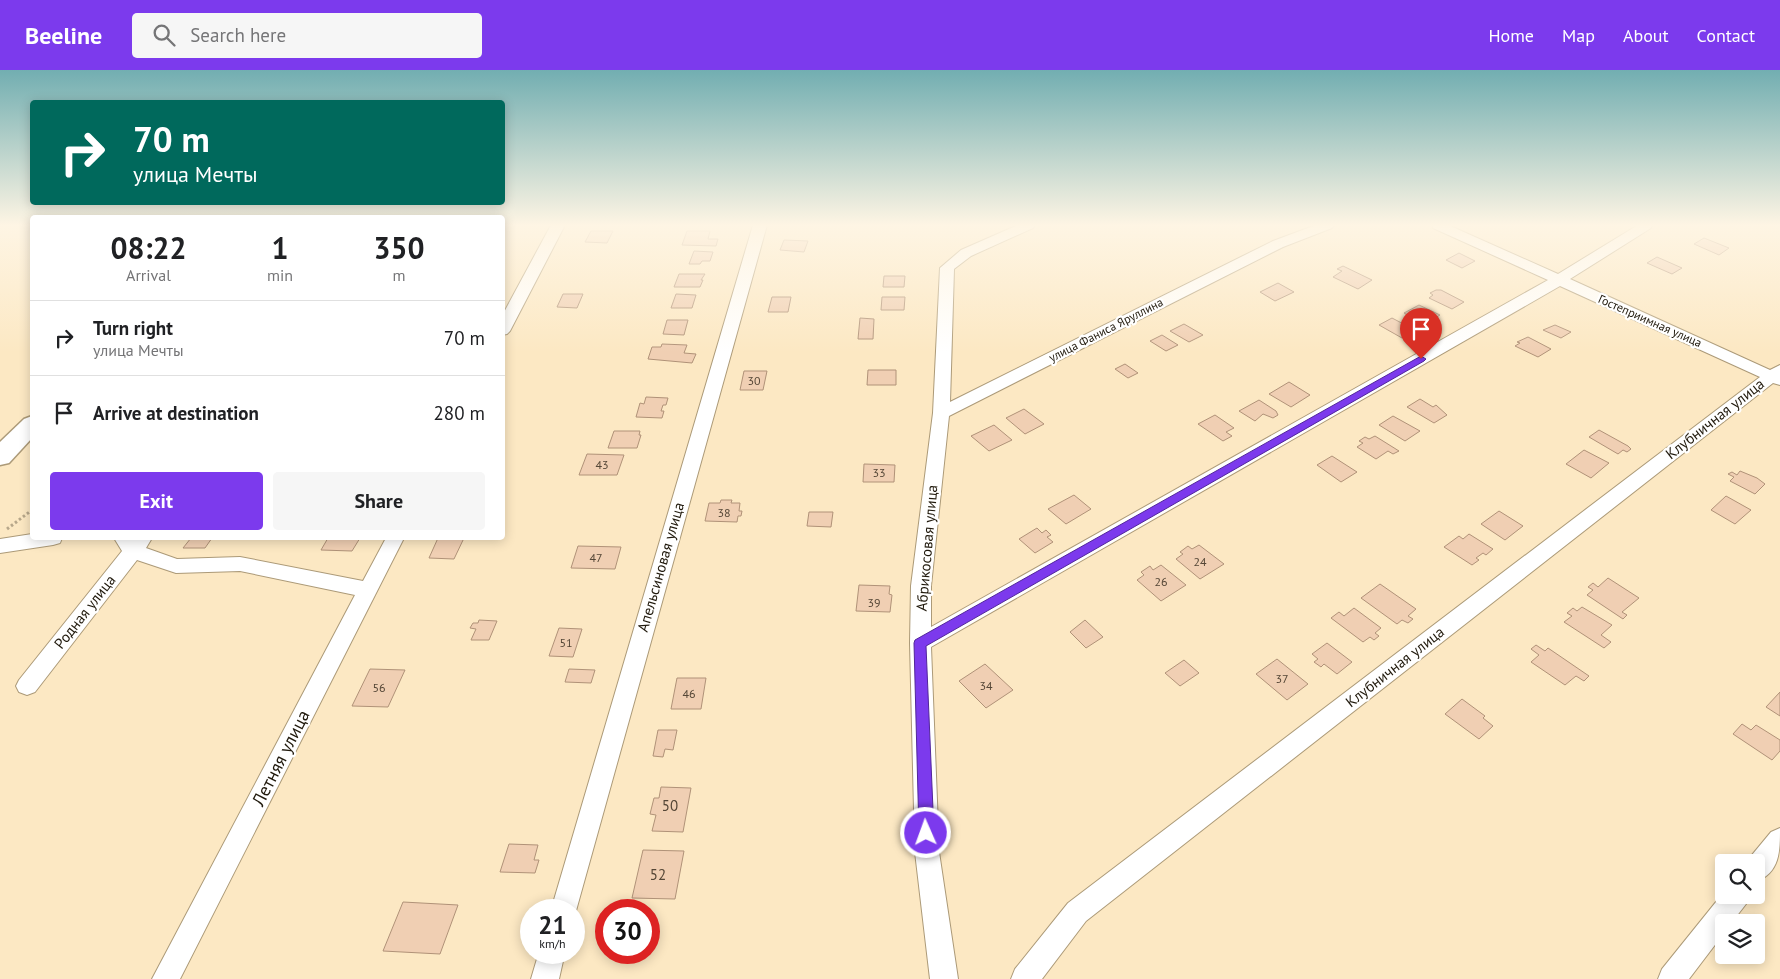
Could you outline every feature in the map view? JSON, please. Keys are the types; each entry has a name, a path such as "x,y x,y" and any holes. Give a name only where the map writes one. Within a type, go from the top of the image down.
{"main road":[{"path":"0,457 30,426"}],"street":[{"path":"505,325 535,267"},
{"name":"Апельсиновая улица","path":"567,899 748,267"},
{"name":"Абрикосовая улица","path":"944,979 927,852 920,643 921,586 941,413 944,314 948,267"},
{"name":"улица Фаниса Яруллина","path":"941,413 1231,267"},
{"name":"Гостеприимная улица","path":"1532,267 1777,376"},
{"path":"920,643 1579,267"},
{"name":"Клубничная улица","path":"1025,979 1077,912 1777,376"},
{"path":"3,538 30,538"},
{"name":"Летняя улица","path":"166,979 394,540"},
{"path":"133,542 176,566 240,564 368,590"},
{"name":"Родная улица","path":"27,686 133,542"},
{"path":"1765,859 1780,840"},
{"path":"1672,979 1730,904"},
{"path":"545,979 549,964"}],"path":[{"path":"3,538 30,512"}],"building":[{"path":"1346,267 1372,280 1358,289 1333,277 1342,271 1337,269"},
{"path":"1657,267 1682,268 1672,274"},
{"path":"679,274 705,274 701,280 703,280 700,287 674,287"},
{"path":"884,276 905,276 904,287 883,287"},
{"path":"1278,283 1294,292 1275,301 1260,292"},
{"path":"1441,290 1464,302 1452,309 1429,298 1433,295 1430,293"},
{"path":"563,294 583,294 577,308 557,307"},
{"path":"676,294 696,295 692,308 671,308"},
{"path":"772,297 791,297 788,312 768,312"},
{"path":"882,297 905,297 904,310 881,310"},
{"path":"1419,305 1440,315 1425,324 1404,313"},
{"path":"860,318 874,319 873,339 858,339"},
{"path":"1392,318 1415,330 1402,338 1379,325"},
{"path":"667,320 688,320 684,335 663,334"},
{"path":"1184,324 1203,335 1189,342 1170,331"},
{"path":"1555,325 1571,332 1561,338 1543,330"},
{"path":"1162,335 1178,345 1166,351 1150,341"},
{"path":"1528,337 1551,349 1538,357 1515,346 1520,343 1517,342"},
{"path":"662,344 687,345 684,353 696,354 692,363 648,359 652,347 661,347"},
{"path":"1125,364 1138,373 1128,378 1115,369"},
{"path":"868,370 896,370 896,385 867,385"},
{"path":"744,371 767,371 763,390 740,390"},
{"path":"1289,382 1310,395 1291,407 1269,394"},
{"path":"646,397 668,398 666,405 663,405 661,411 664,411 662,418 636,417 640,403 644,404"},
{"path":"1420,399 1433,407 1436,405 1447,415 1434,423 1407,407"},
{"path":"1259,400 1276,411 1278,415 1273,418 1263,414 1255,421 1239,411"},
{"path":"1024,409 1044,424 1025,434 1006,418"},
{"path":"1215,415 1234,428 1226,432 1232,436 1223,441 1198,424"},
{"path":"1393,416 1420,431 1405,441 1379,425"},
{"path":"994,425 1012,440 989,451 971,436"},
{"path":"1599,430 1631,449 1627,452 1623,450 1618,454 1589,437"},
{"path":"614,431 640,431 639,435 641,435 637,448 608,448"},
{"path":"1375,436 1399,451 1393,454 1388,451 1376,459 1357,447 1363,443 1359,441 1365,437 1369,439"},
{"path":"1584,450 1609,463 1591,478 1566,464"},
{"path":"587,454 624,455 617,475 579,475"},
{"path":"1332,456 1357,472 1341,482 1317,465"},
{"path":"864,464 895,465 894,482 863,482"},
{"path":"1740,471 1757,478 1765,484 1755,494 1730,481 1734,477 1728,474 1732,472 1737,475"},
{"path":"1074,495 1091,509 1066,524 1048,509"},
{"path":"1726,496 1751,510 1735,524 1711,510"},
{"path":"721,500 732,500 731,503 740,503 739,511 742,511 741,516 738,516 737,522 705,521 709,503 720,503"},
{"path":"1499,511 1523,526 1505,540 1481,524"},
{"path":"809,512 833,512 831,527 807,526"},
{"path":"1037,528 1042,533 1046,530 1051,535 1047,537 1053,542 1035,553 1019,539"},
{"path":"1469,534 1493,549 1486,555 1483,553 1476,558 1479,560 1472,565 1444,547 1459,536 1463,539"},
{"path":"189,540 211,540 205,548 183,548"},
{"path":"327,540 359,540 352,551 321,550"},
{"path":"437,540 463,540 454,559 429,558"},
{"path":"1199,545 1224,564 1200,579 1176,559 1183,554 1180,552 1188,546 1192,549"},
{"path":"578,546 621,547 615,569 571,568"},
{"path":"1161,565 1186,585 1161,601 1137,580 1144,575 1141,572 1150,566 1153,570"},
{"path":"1608,578 1639,598 1622,612 1627,615 1623,619 1587,595 1593,590 1588,587 1593,583 1598,587"},
{"path":"1380,584 1416,609 1408,616 1413,619 1408,623 1402,620 1397,624 1361,598"},
{"path":"859,585 890,586 889,594 892,595 890,612 856,611"},
{"path":"1582,607 1612,625 1601,635 1611,642 1604,648 1564,622 1572,616 1567,613 1573,608 1577,611"},
{"path":"1354,608 1381,628 1375,633 1379,636 1374,640 1370,637 1363,642 1331,618 1339,612 1344,616"},
{"path":"479,620 497,621 489,640 471,640 476,629 470,628 473,623 478,623"},
{"path":"1085,620 1103,637 1086,648 1070,632"},
{"path":"559,628 582,629 573,657 549,656"},
{"path":"1327,643 1352,662 1337,674 1324,664 1321,667 1314,662 1318,659 1312,654"},
{"path":"1536,645 1545,651 1548,648 1589,676 1584,681 1576,676 1565,685 1531,662 1539,655 1531,649"},
{"path":"1277,659 1308,684 1287,700 1256,674"},
{"path":"1184,660 1199,673 1180,686 1165,673"},
{"path":"985,664 1013,690 986,708 959,681"},
{"path":"370,669 405,670 388,707 352,706"},
{"path":"569,669 595,670 591,683 565,682"},
{"path":"677,678 706,678 701,709 671,709"},
{"path":"1780,692 1780,716 1766,707"},
{"path":"1462,699 1485,716 1483,718 1493,726 1479,739 1445,714"},
{"path":"1742,724 1751,730 1756,725 1780,740 1780,751 1772,760 1733,734"},
{"path":"658,730 677,730 673,750 665,749 663,757 653,756"},
{"path":"661,787 691,788 683,832 652,831 656,815 650,814 654,798 659,798"},
{"path":"509,844 538,845 534,860 539,860 535,873 500,872"},
{"path":"643,850 684,851 675,899 632,898"},
{"path":"403,902 458,905 440,954 383,951"}],"route":[{"path":"926,833 920,643 1421,359"}]}
